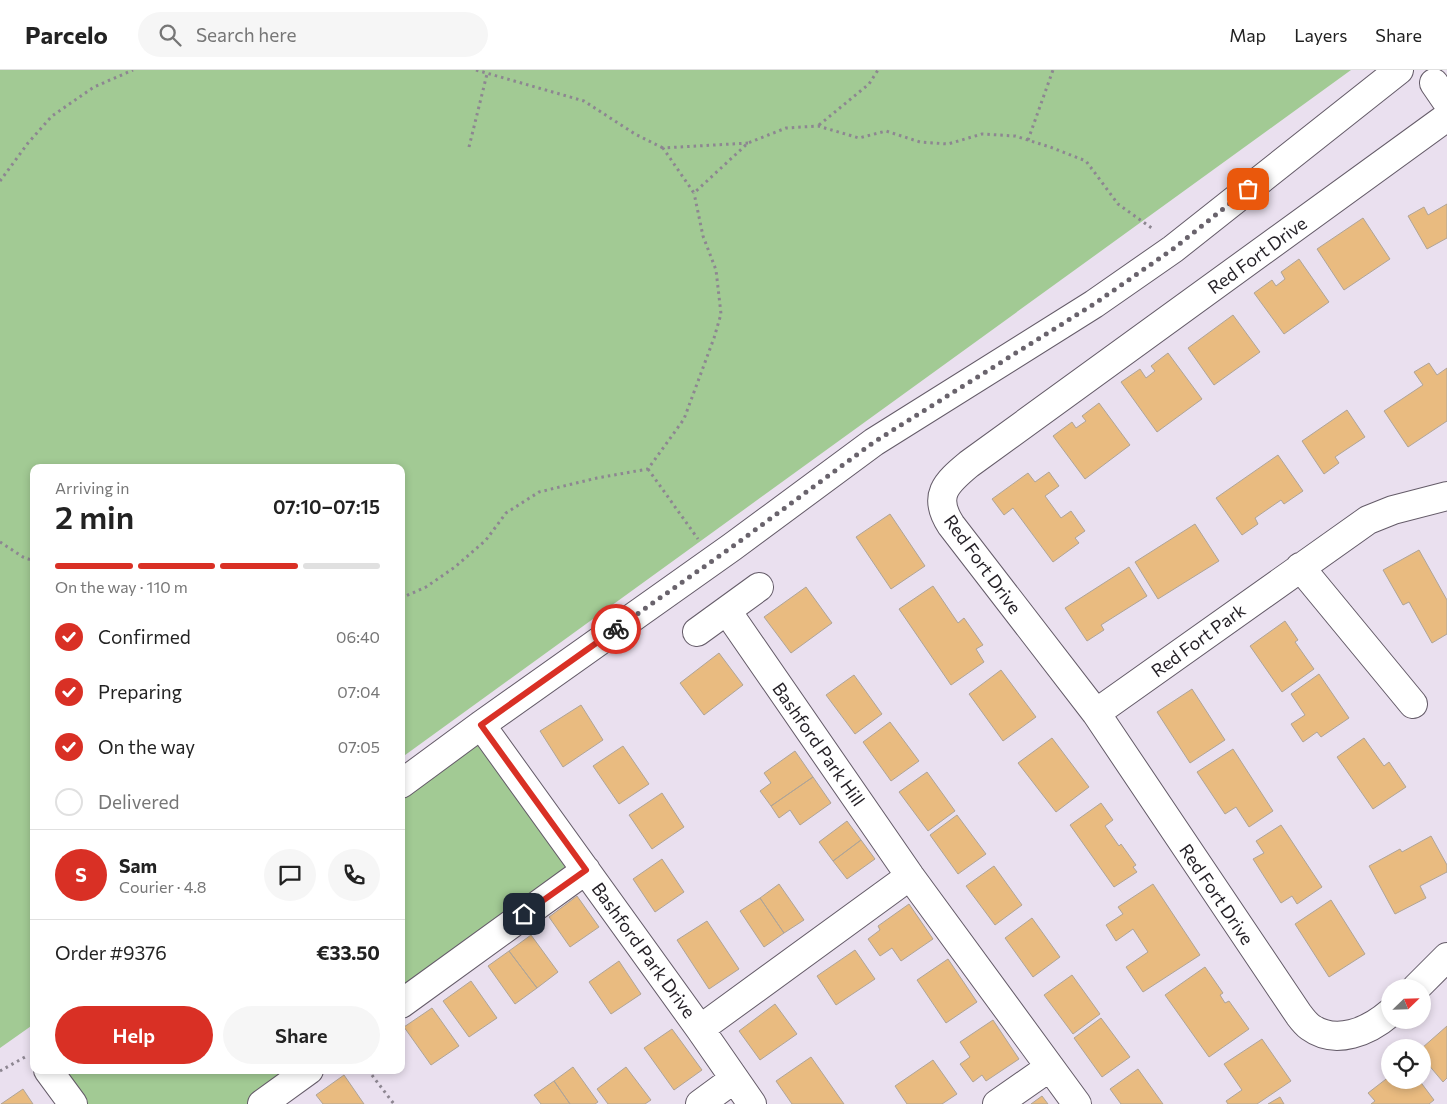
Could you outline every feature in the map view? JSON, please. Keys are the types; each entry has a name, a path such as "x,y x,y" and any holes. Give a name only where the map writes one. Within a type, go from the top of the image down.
{"street":[{"path":"405,781 711,562 874,442 1094,304 1173,249 1399,70"},
{"name":"Red Fort Drive","path":"1381,1019 1365,1030 1348,1035 1327,1035 1310,1027 1299,1015 1096,713 951,525 942,505 944,490 952,478 969,464 1447,117"},
{"name":"Red Fort Park","path":"1096,713 1300,567 1376,516 1447,496"},
{"path":"1300,567 1413,704"},
{"path":"697,632 760,587"},
{"name":"Bashford Park Hill","path":"727,612 910,876 1077,1104"},
{"name":"Bashford Park Drive","path":"481,725 752,1104"},
{"path":"405,1001 586,870"},
{"path":"700,1029 910,876"},
{"path":"1425,979 1447,957"},
{"path":"997,1104 1050,1067"},
{"path":"47,1074 73,1104"},
{"path":"262,1104 303,1074"},
{"path":"700,1104 734,1079"}],"path":[{"path":"0,181 28,143 52,116 94,87 134,70"},
{"path":"405,596 426,587 455,567 486,540 506,514 539,492 597,478 648,470 684,419 721,314 716,270 703,236 694,193 663,148 635,134 584,101 476,70"},
{"path":"818,126 869,84 878,70"},
{"path":"1028,140 1053,70"},
{"path":"469,147 487,74"},
{"path":"663,148 748,142 786,128 818,126 859,138 886,131 920,142 948,144 982,134 1015,136 1086,161 1118,204 1161,234 1173,249"},
{"path":"694,193 748,142"},
{"path":"648,470 699,540 711,562"},
{"path":"0,542 30,560"},
{"path":"0,1071 30,1065"},
{"path":"371,1074 394,1104"}],"green space":[{"path":"0,70 1351,70 405,755 405,464 30,464 30,1027 0,1048"},
{"path":"481,725 586,870 405,1000 405,780"},
{"path":"51,1074 302,1074 261,1104 73,1104"}],"building":[{"path":"1447,204 1447,238 1427,249 1408,216 1424,207 1428,215"},
{"path":"1363,218 1390,259 1344,290 1317,249"},
{"path":"1299,259 1329,302 1284,334 1254,293 1272,280 1276,286 1285,279 1281,272"},
{"path":"1233,315 1260,352 1214,385 1188,348"},
{"path":"1168,353 1202,399 1157,432 1121,382 1140,369 1146,378 1155,371 1151,366"},
{"path":"1429,363 1437,375 1447,368 1447,421 1408,447 1384,411 1423,385 1414,372"},
{"path":"1099,403 1130,445 1085,479 1053,436 1072,422 1076,428 1086,421 1082,416"},
{"path":"1347,410 1365,437 1335,457 1339,463 1324,474 1302,441"},
{"path":"1278,455 1303,491 1284,504 1281,500 1255,518 1258,524 1242,535 1216,498"},
{"path":"1049,472 1059,486 1045,496 1061,518 1071,511 1085,531 1075,538 1079,543 1053,562 1013,508 1004,515 992,499 1028,473 1035,482"},
{"path":"890,514 925,566 891,589 856,537"},
{"path":"1195,524 1219,561 1158,599 1135,562"},
{"path":"1419,550 1447,600 1447,634 1432,643 1409,602 1403,605 1383,570"},
{"path":"1129,567 1147,596 1101,625 1104,630 1087,641 1065,608"},
{"path":"933,586 958,623 964,618 983,645 976,649 984,662 951,685 899,609"},
{"path":"806,587 832,623 791,653 764,617"},
{"path":"1285,621 1298,640 1295,642 1314,669 1282,692 1250,646"},
{"path":"719,653 743,685 704,715 680,683"},
{"path":"1001,670 1036,717 1003,741 969,694"},
{"path":"1319,674 1349,718 1321,737 1317,732 1303,742 1291,724 1305,715 1291,694"},
{"path":"854,675 882,714 855,734 826,695"},
{"path":"1192,689 1225,740 1190,763 1157,712"},
{"path":"581,705 603,740 563,767 540,731"},
{"path":"890,722 919,761 891,781 863,742"},
{"path":"1052,738 1089,787 1056,812 1018,763"},
{"path":"1364,738 1384,766 1389,762 1406,787 1373,809 1337,757"},
{"path":"623,746 649,784 619,804 593,766"},
{"path":"1233,749 1273,811 1249,827 1236,807 1225,814 1197,772"},
{"path":"795,751 813,777 771,806 760,791 771,783 764,773"},
{"path":"927,772 955,811 928,831 899,792"},
{"path":"813,777 831,803 800,825 790,810 779,818 771,806"},
{"path":"662,793 684,827 652,849 629,815"},
{"path":"1101,803 1113,820 1105,826 1136,865 1133,867 1137,872 1114,887 1070,825"},
{"path":"957,815 986,854 958,874 930,835"},
{"path":"847,821 861,840 833,861 819,842"},
{"path":"1281,825 1322,887 1297,904 1292,896 1281,903 1253,859 1264,853 1256,841"},
{"path":"1431,836 1447,865 1447,872 1420,886 1426,898 1395,914 1369,866 1400,849 1402,852"},
{"path":"861,840 875,859 847,879 833,861"},
{"path":"662,859 684,892 655,912 633,879"},
{"path":"994,866 1022,905 995,925 966,886"},
{"path":"779,884 804,920 784,933 760,898"},
{"path":"1153,884 1200,955 1143,992 1126,967 1148,952 1133,929 1116,941 1106,925 1123,914 1118,907"},
{"path":"577,896 599,927 570,947 549,917"},
{"path":"760,898 784,933 764,947 740,911"},
{"path":"1331,900 1365,954 1329,977 1295,924"},
{"path":"909,904 933,939 901,961 892,948 880,956 868,939 880,930 878,926"},
{"path":"1032,918 1060,957 1033,977 1005,938"},
{"path":"707,921 739,969 709,989 677,940"},
{"path":"531,935 558,972 537,988 509,951"},
{"path":"855,950 875,979 836,1005 817,976"},
{"path":"509,951 537,988 515,1004 488,966"},
{"path":"948,959 977,1002 946,1023 917,980"},
{"path":"619,961 641,994 611,1014 589,982"},
{"path":"1205,967 1223,993 1220,995 1225,1003 1229,1001 1249,1029 1209,1057 1165,995"},
{"path":"1072,975 1100,1014 1073,1034 1044,995"},
{"path":"471,981 497,1018 469,1037 443,1001"},
{"path":"775,1004 797,1034 760,1060 739,1031"},
{"path":"432,1008 459,1046 431,1065 405,1026"},
{"path":"1101,1018 1130,1057 1102,1077 1074,1038"},
{"path":"993,1020 1019,1059 986,1081 982,1075 973,1082 960,1064 970,1057 960,1042"},
{"path":"1447,1026 1447,1078 1443,1082 1431,1068 1431,1040"},
{"path":"672,1029 702,1070 674,1090 644,1048"},
{"path":"1262,1039 1291,1081 1257,1104 1228,1104 1226,1101 1242,1090 1224,1064"},
{"path":"811,1057 844,1104 792,1104 776,1081"},
{"path":"933,1060 957,1094 942,1104 907,1104 895,1086"},
{"path":"573,1067 598,1102 595,1104 570,1104 554,1081"},
{"path":"626,1067 651,1100 645,1104 608,1104 597,1089"},
{"path":"1138,1069 1163,1104 1121,1104 1110,1089"},
{"path":"344,1075 364,1104 323,1104 316,1095"},
{"path":"554,1081 570,1104 541,1104 534,1095"},
{"path":"1381,1083 1381,1089 1426,1089 1434,1100 1429,1104 1371,1104 1375,1101 1368,1093"},
{"path":"23,1089 33,1104 1,1104"},
{"path":"1042,1096 1048,1104 1031,1104"},
{"path":"1280,1097 1284,1104 1268,1104"}],"way so far":[{"path":"616,629 732,547 874,442 1094,304 1173,249 1248,189"}],"route":[{"path":"524,914 586,870 481,725 616,629"}]}
